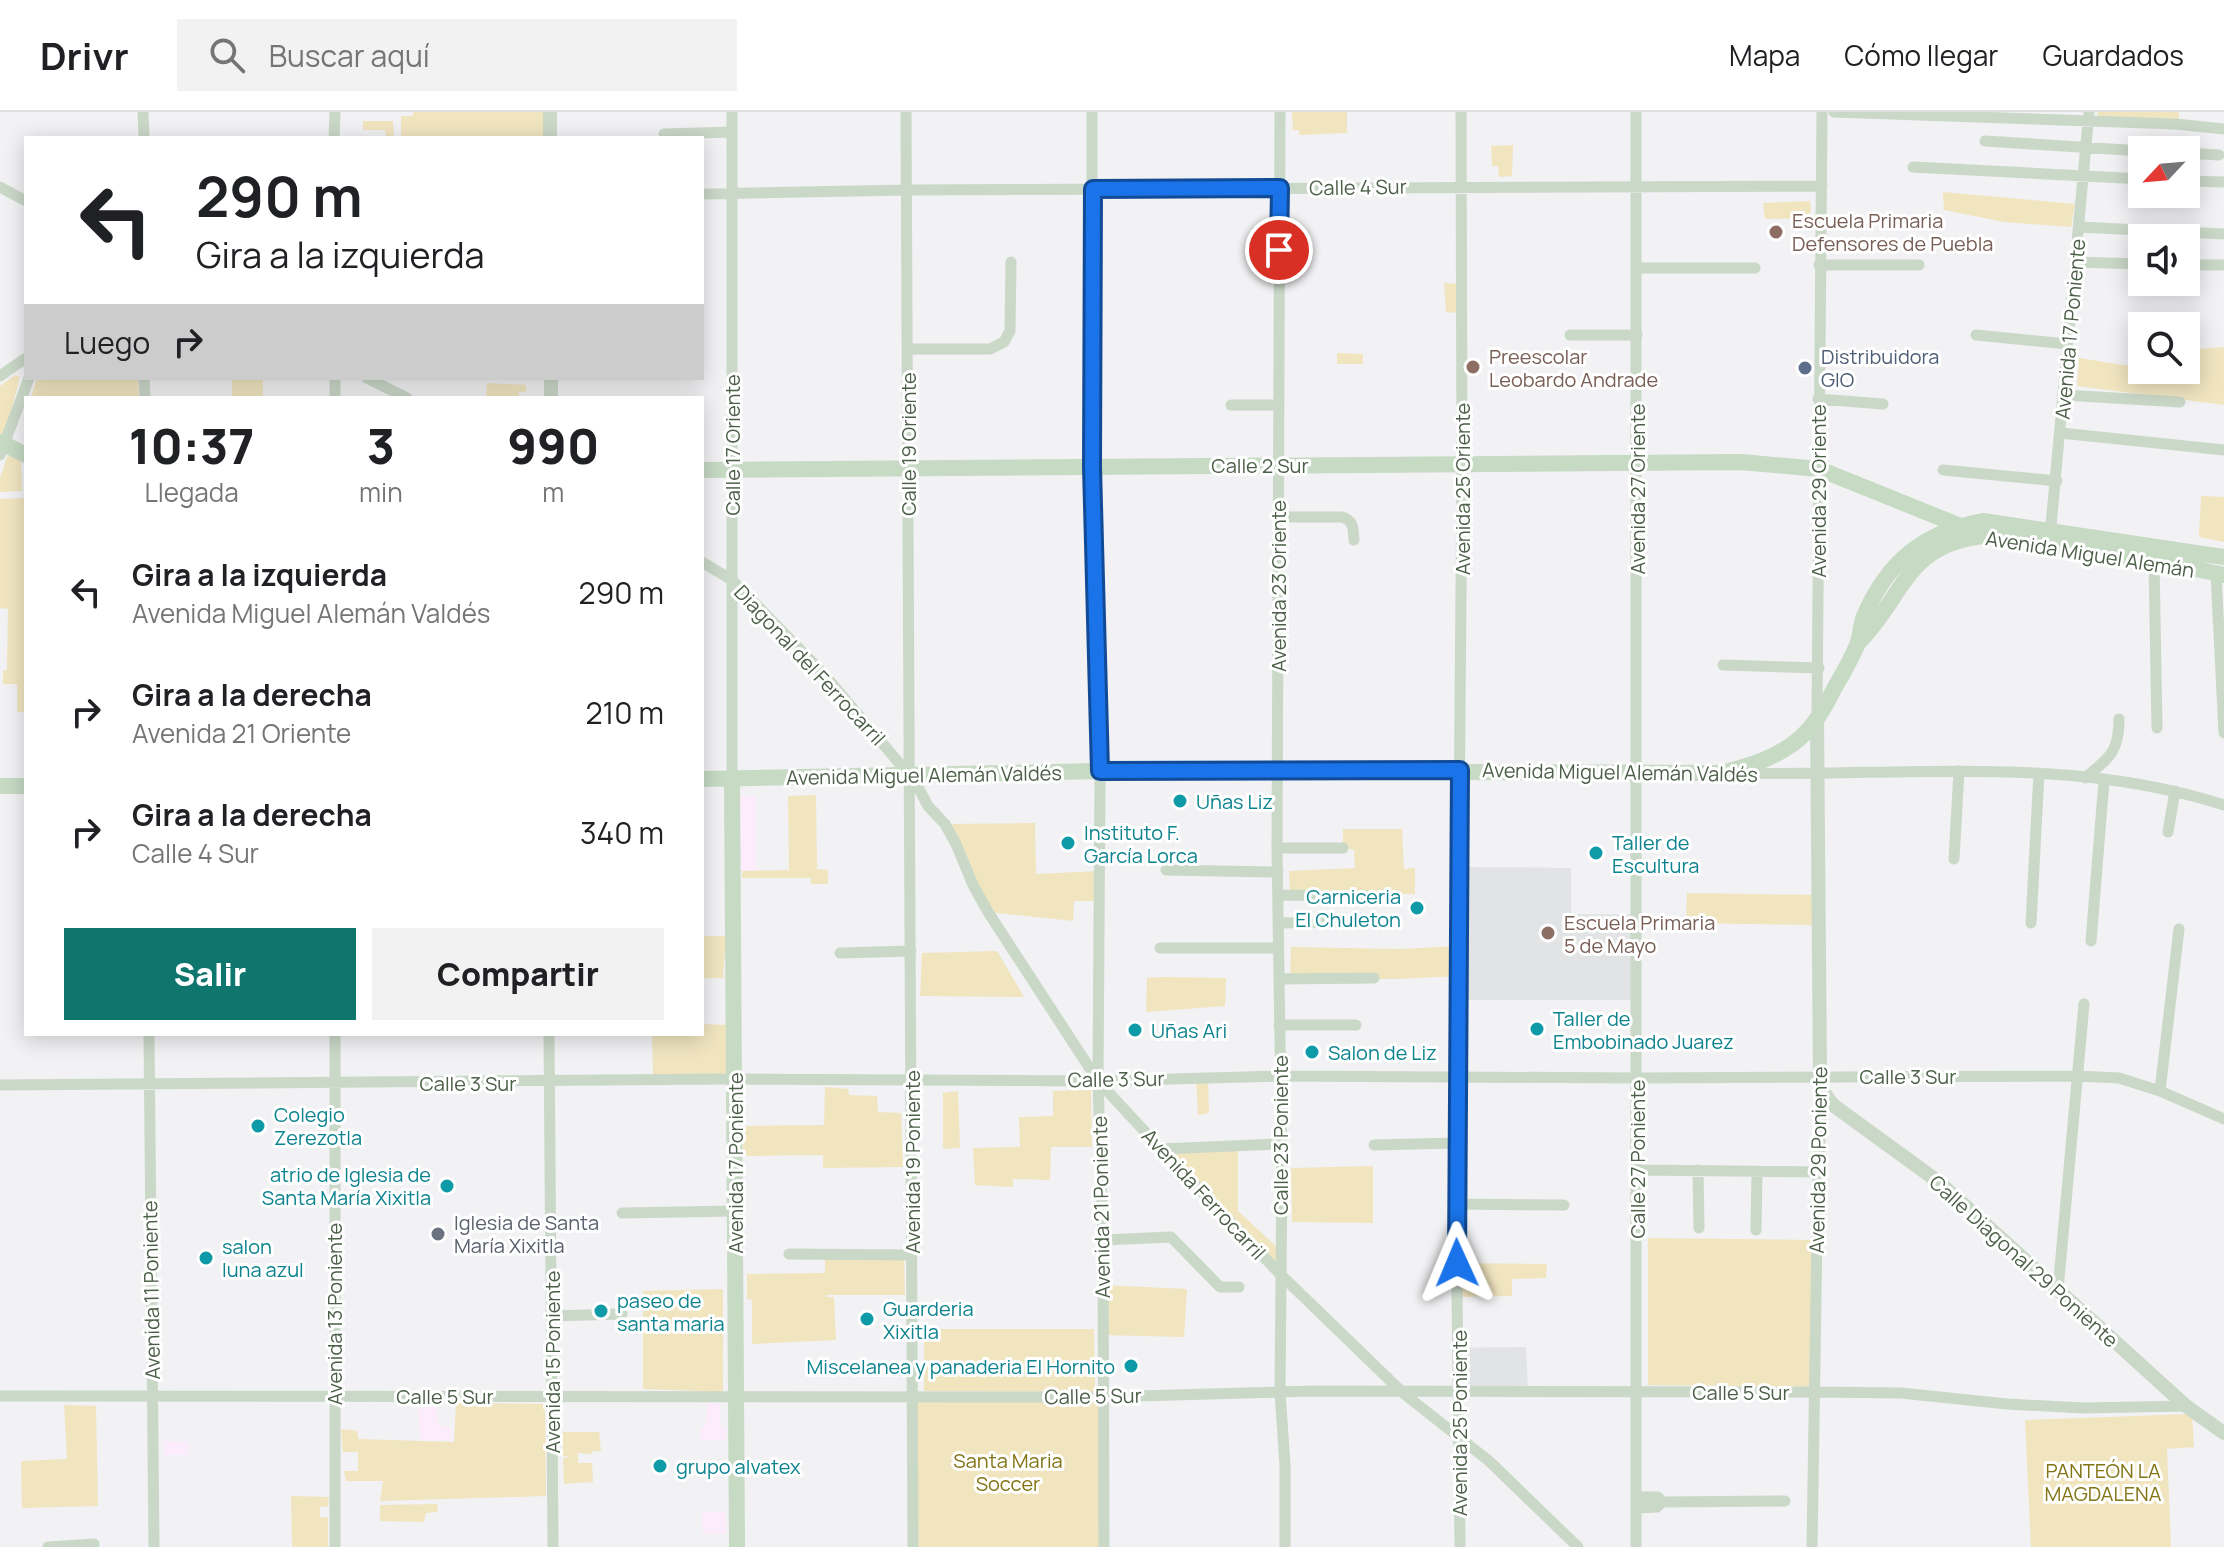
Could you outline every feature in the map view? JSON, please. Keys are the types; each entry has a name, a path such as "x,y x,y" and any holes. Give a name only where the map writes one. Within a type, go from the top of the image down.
{"main road":[{"path":"1,447 24,454"},
{"name":"Calle 2 Sur","path":"704,470 1741,462 1819,469 1958,525"},
{"name":"Avenida Miguel Alemán","path":"1859,642 1863,618 1885,579 1901,559 1918,544 1958,525 1983,521 2220,574"},
{"path":"1958,525 1971,537"},
{"name":"Avenida Miguel Alemán","path":"1721,773 1766,760 1800,738 1817,720 1859,642 1874,627 1912,569 1928,556 1971,537 2050,537 2224,557"},
{"name":"Avenida Miguel Alemán Valdés","path":"704,779 1100,771 1721,773"},
{"name":"Avenida 17 Poniente","path":"732,779 737,1547"},
{"path":"0,786 24,786"}],"street":[{"path":"143,112 144,136"},
{"path":"334,136 335,112"},
{"path":"550,112 550,136"},
{"name":"Calle 17 Oriente","path":"732,112 732,779"},
{"name":"Calle 19 Oriente","path":"906,112 911,776"},
{"name":"Avenida 21 Poniente","path":"1092,112 1092,467 1100,771 1098,1081 1103,1240 1104,1547"},
{"name":"Avenida 23 Oriente","path":"1278,772 1280,112"},
{"name":"Avenida 25 Oriente","path":"1460,770 1461,112"},
{"name":"Avenida 27 Oriente","path":"1636,112 1638,771"},
{"name":"Avenida 29 Oriente","path":"1817,773 1822,112"},
{"path":"1834,112 2088,117 2224,129"},
{"name":"Avenida 17 Poniente","path":"2050,537 2088,117"},
{"path":"664,134 732,132"},
{"path":"1985,141 2128,150"},
{"path":"2200,154 2219,155"},
{"path":"1913,167 2128,179"},
{"path":"2200,181 2224,182"},
{"name":"Calle 4 Sur","path":"704,194 1461,186 1822,186"},
{"path":"0,187 24,199"},
{"path":"0,199 24,200"},
{"path":"2079,227 2224,234"},
{"path":"908,349 990,349 1004,342 1010,331 1011,262"},
{"path":"2076,262 2128,264"},
{"path":"1819,265 1919,265"},
{"path":"2200,265 2224,265"},
{"path":"1638,268 1755,268"},
{"path":"1570,335 1637,335"},
{"path":"1976,335 2067,344"},
{"path":"0,376 24,359"},
{"path":"1,447 28,380"},
{"path":"371,380 403,396"},
{"path":"2064,395 2180,402"},
{"path":"1818,399 1883,404"},
{"path":"1231,405 1278,405"},
{"path":"2061,433 2224,450"},
{"path":"1943,470 2057,481"},
{"path":"1279,517 1349,519 1354,540"},
{"path":"2154,560 2157,728"},
{"name":"Diagonal del Ferrocarril","path":"704,563 732,580 823,673 911,776"},
{"path":"2220,574 2224,733"},
{"path":"1723,665 1819,668"},
{"path":"2085,778 2105,762 2119,743 2119,719"},
{"name":"Avenida 25 Poniente","path":"1460,770 1456,1143 1460,1547"},
{"name":"Calle 27 Poniente","path":"1636,1547 1638,771"},
{"path":"1954,859 1959,771"},
{"name":"Calle 23 Poniente","path":"1278,772 1280,1392 1285,1465 1285,1547"},
{"name":"Avenida Miguel Alemán Valdés","path":"1721,773 2039,773 2175,791 2224,805"},
{"name":"Avenida 29 Poniente","path":"1812,1547 1822,1083 1817,773"},
{"path":"2031,923 2039,773"},
{"name":"Avenida 19 Poniente","path":"911,776 913,1547"},
{"name":"Avenida Ferrocarril","path":"911,776 928,806 945,824 988,912 1098,1081 1280,1274 1403,1393 1489,1461 1578,1547"},
{"path":"2091,941 2104,781"},
{"path":"2168,832 2175,791"},
{"path":"1277,848 1343,848"},
{"path":"1166,870 1278,872"},
{"path":"1278,895 1368,896"},
{"path":"1278,923 1353,922"},
{"path":"2160,1091 2179,929"},
{"path":"1160,948 1278,948"},
{"path":"840,953 911,951"},
{"path":"1279,979 1374,978"},
{"path":"2058,1290 2084,1004"},
{"path":"1279,1025 1356,1025"},
{"name":"Avenida 11 Poniente","path":"149,1036 154,1547"},
{"name":"Avenida 13 Poniente","path":"335,1036 335,1547"},
{"name":"Avenida 15 Poniente","path":"549,1036 553,1547"},
{"name":"Calle 3 Sur","path":"0,1085 549,1083 734,1079 1098,1081 1279,1076 1637,1078 1822,1083 2077,1076 2119,1078 2160,1091 2224,1119"},
{"name":"Calle Diagonal 29 Poniente","path":"1822,1083 1833,1105 1940,1183 2186,1406 2224,1433"},
{"path":"1374,1145 1456,1143"},
{"path":"1161,1149 1280,1144"},
{"path":"1637,1170 1818,1172"},
{"path":"1698,1170 1699,1228"},
{"path":"1756,1230 1757,1171"},
{"path":"1456,1204 1564,1205"},
{"path":"622,1213 735,1211"},
{"path":"1103,1240 1171,1237 1220,1287 1239,1287"},
{"path":"789,1254 912,1255"},
{"path":"551,1316 622,1314"},
{"name":"Calle 5 Sur","path":"0,1396 1103,1397 1280,1392 1815,1392 1901,1393 2084,1408 2186,1406"},
{"path":"1638,1502 1657,1507 1662,1502 1785,1501"},
{"path":"48,1547 94,1544"}],"shaded area":[{"path":"738,796 756,796 756,870 739,871"},
{"name":"Escuela Primaria 5 de Mayo","path":"1460,867 1571,868 1571,914 1637,914 1636,1000 1458,1000"},
{"path":"1526,1347 1528,1392 1459,1391 1458,1348"},
{"path":"436,1401 438,1424 451,1429 451,1440 420,1439 418,1403"},
{"path":"707,1403 720,1404 720,1427 726,1428 726,1440 700,1440 700,1427 706,1427"},
{"path":"163,1441 189,1442 189,1455 164,1455"},
{"path":"725,1511 726,1534 703,1534 702,1512"}],"green space":[{"path":"413,112 544,112 543,136 401,136 401,116 413,116"},
{"path":"1292,112 1347,112 1347,133 1299,135 1299,130 1293,130"},
{"path":"2098,112 2179,112 2179,121 2097,119"},
{"path":"363,121 393,121 394,136 386,136 385,130 363,130"},
{"path":"1513,145 1512,176 1499,177 1498,166 1492,166 1491,146"},
{"path":"1943,192 2075,204 2071,227 2004,222 1944,210"},
{"path":"1810,201 1808,218 1765,219 1763,203"},
{"path":"1444,283 1458,284 1458,313 1446,312"},
{"path":"2224,347 2224,405 2077,386 2079,358 2128,366 2128,384 2200,384 2200,349"},
{"path":"1337,353 1363,354 1363,364 1337,364"},
{"path":"15,375 20,377 4,438 0,436 0,386"},
{"path":"36,380 138,380 139,396 32,396"},
{"path":"232,380 263,380 263,396 232,396"},
{"path":"487,383 526,385 526,392 519,392 519,396 486,396"},
{"path":"7,457 21,461 22,491 0,492 0,478"},
{"path":"2201,496 2224,497 2224,542 2199,537"},
{"path":"24,498 24,712 17,712 17,684 3,684 3,671 7,670 8,609 0,608 0,499"},
{"path":"816,795 817,869 828,870 828,884 811,884 811,878 742,878 742,871 789,870 788,796"},
{"path":"1035,823 1036,874 1100,871 1099,901 1074,901 1073,921 988,912 945,824"},
{"path":"1343,829 1402,829 1404,869 1415,868 1415,894 1290,895 1289,871 1355,868 1354,850 1343,848"},
{"path":"1687,893 1819,895 1819,925 1686,923"},
{"path":"704,936 726,936 723,978 704,978"},
{"path":"1459,946 1459,976 1290,979 1291,947 1400,949"},
{"path":"997,951 1024,997 920,996 922,953"},
{"path":"1147,978 1226,978 1225,1006 1146,1012"},
{"path":"704,1024 727,1025 727,1075 653,1075 652,1036 704,1036"},
{"path":"1196,1078 1208,1078 1209,1113 1198,1115"},
{"path":"825,1087 848,1089 849,1095 877,1096 878,1112 901,1113 903,1167 823,1168 823,1155 742,1156 744,1126 824,1125"},
{"path":"1091,1090 1092,1147 1051,1147 1050,1180 1013,1179 1013,1187 975,1185 973,1148 1020,1147 1019,1117 1053,1116 1053,1091"},
{"path":"958,1091 960,1148 943,1149 943,1093"},
{"path":"1238,1146 1238,1211 1280,1250 1280,1274 1161,1149"},
{"path":"1373,1166 1373,1223 1292,1222 1291,1168"},
{"path":"1648,1238 1817,1240 1815,1387 1648,1385"},
{"path":"825,1255 904,1256 905,1295 826,1295 834,1297 836,1340 752,1344 752,1300 747,1299 747,1274 825,1273"},
{"path":"1457,1263 1547,1264 1546,1278 1512,1279 1512,1296 1458,1297"},
{"path":"1103,1285 1187,1289 1184,1337 1103,1335"},
{"path":"723,1289 723,1392 643,1389 643,1291"},
{"path":"924,1329 1094,1329 1095,1392 924,1391"},
{"name":"Santa Maria Soccer","path":"912,1397 1103,1397 1104,1547 913,1547"},
{"path":"456,1403 545,1404 546,1496 380,1501 383,1481 346,1481 344,1471 358,1471 358,1452 343,1452 341,1429 358,1431 358,1439 454,1442"},
{"path":"64,1405 96,1406 98,1506 22,1508 21,1461 67,1459"},
{"name":"PANTEÓN LA MAGDALENA","path":"2192,1414 2194,1447 2167,1449 2171,1547 2031,1547 2025,1420"},
{"path":"563,1432 599,1432 601,1451 578,1453 578,1463 592,1463 593,1482 564,1484 563,1458 572,1457 563,1456"},
{"path":"291,1496 329,1497 328,1506 320,1507 320,1517 328,1518 328,1547 292,1547"},
{"path":"438,1504 437,1512 426,1513 424,1522 380,1521 380,1505"}],"place":[{"name":"Escuela Primaria Defensores de Puebla","path":"1776,232"},
{"name":"Preescolar Leobardo Andrade","path":"1473,367"},
{"name":"Distribuidora GIO","path":"1805,368"},
{"name":"Uñas Liz","path":"1180,801"},
{"name":"Instituto F. García Lorca","path":"1068,843"},
{"name":"Taller de Escultura","path":"1596,853"},
{"name":"Carniceria El Chuleton","path":"1417,908"},
{"name":"Escuela Primaria 5 de Mayo","path":"1548,933"},
{"name":"Taller de Embobinado Juarez","path":"1537,1029"},
{"name":"Uñas Ari","path":"1135,1030"},
{"name":"Salon de Liz","path":"1312,1052"},
{"name":"Colegio Zerezotla","path":"258,1126"},
{"name":"atrio de Iglesia de Santa María Xixitla","path":"447,1186"},
{"name":"Iglesia de Santa María Xixitla","path":"438,1234"},
{"name":"salon luna azul","path":"206,1258"},
{"name":"paseo de santa maria","path":"601,1311"},
{"name":"Guarderia Xixitla","path":"867,1319"},
{"name":"Miscelanea y panaderia El Hornito","path":"1131,1366"},
{"name":"grupo alvatex","path":"660,1466"}],"route":[{"path":"1279,250 1280,188 1093,189 1092,467 1100,771 1460,770 1457,1263"}]}
